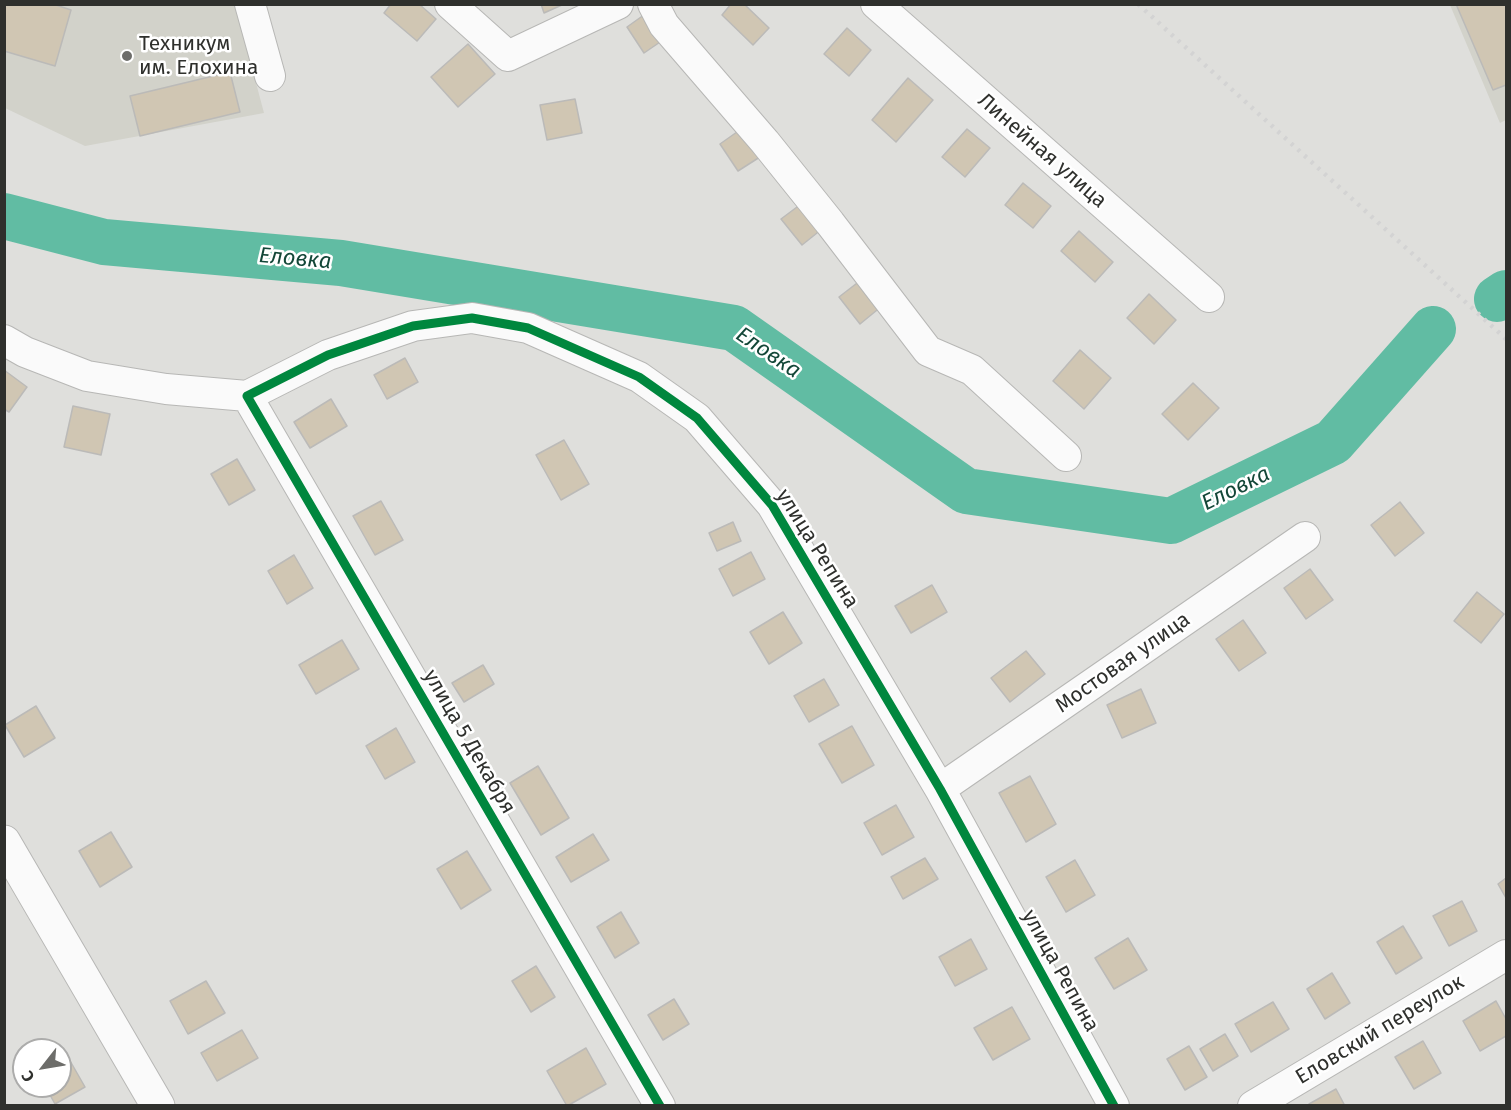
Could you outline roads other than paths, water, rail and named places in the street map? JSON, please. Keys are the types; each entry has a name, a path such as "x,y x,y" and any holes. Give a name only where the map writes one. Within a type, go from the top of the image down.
{"main road":[{"path":"4,842 158,1106"}],"street":[{"path":"250,4 270,76"},
{"path":"450,4 508,56 618,4"},
{"path":"653,4 664,25 772,151 928,351 972,370 1066,456"},
{"name":"Линейная улица","path":"876,4 1209,297"},
{"name":"улица Репина","path":"247,396 328,356 381,337 413,326 472,318 528,328 639,377 697,418 771,505 940,789 1114,1106"},
{"path":"4,340 25,352 87,376 166,389 247,396"},
{"name":"улица 5 Декабря","path":"247,396 660,1106"},
{"name":"Мостовая улица","path":"940,789 1305,537"},
{"name":"Еловский переулок","path":"1253,1106 1506,955"}],"waterway":[{"name":"Еловка","path":"4,216 104,242 341,263 734,328 966,491 1171,521 1333,442 1433,329"},
{"name":"Еловка","path":"1497,299 1506,293"}],"railway":[{"path":"1138,4 1506,339"}],"place":[{"name":"Техникум им. Елохина","path":"127,56"}]}
